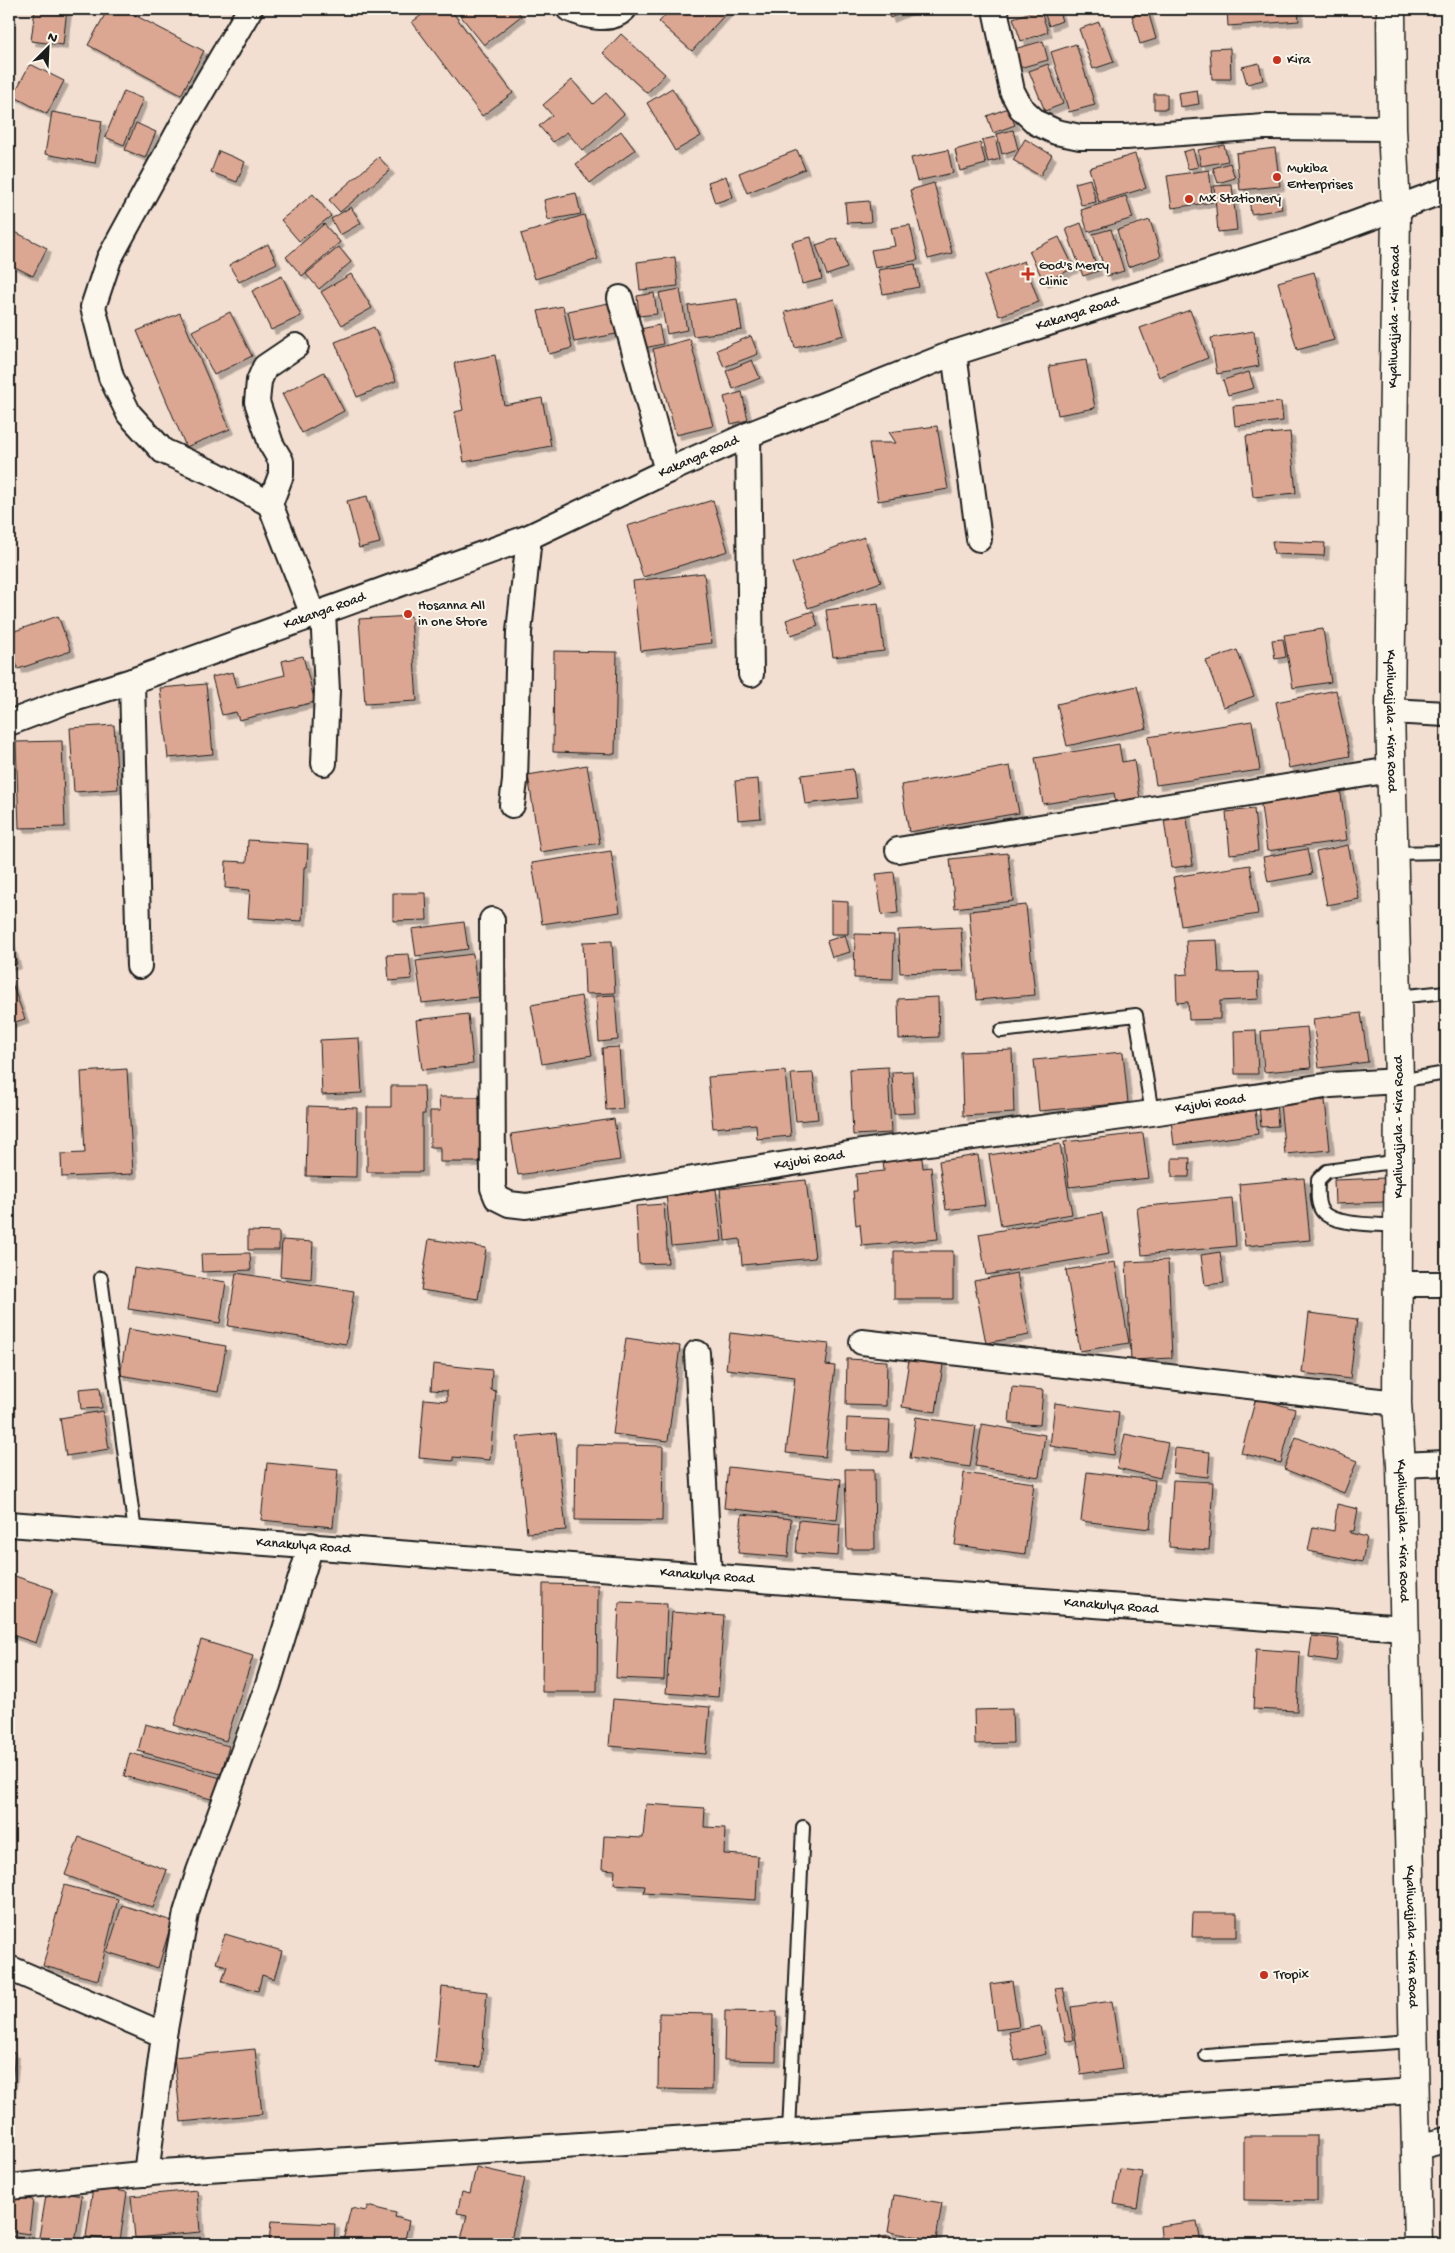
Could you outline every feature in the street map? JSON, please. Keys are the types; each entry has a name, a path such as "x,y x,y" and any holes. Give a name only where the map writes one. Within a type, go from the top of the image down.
{"street":[{"path":"250,9 109,259 93,307 111,377 130,414 163,451 215,474 270,504 318,614 327,691 324,763"},
{"path":"569,9 580,14 605,17 624,9"},
{"path":"995,9 1012,91 1021,108 1037,123 1056,132 1080,137 1126,138 1264,127 1392,128"},
{"name":"Kyaliwajjala - Kira Road","path":"1391,9 1392,128 1396,210 1390,711 1399,1081 1397,1403 1401,1465 1418,2244"},
{"name":"Kakanga Road","path":"9,723 67,701 132,681 529,537 667,471 748,435 954,354 1307,241 1396,210 1446,190"},
{"path":"620,298 667,471"},
{"path":"270,504 281,475 281,461 271,444 257,402 259,381 265,367 296,346"},
{"path":"954,354 979,538"},
{"path":"748,435 752,674"},
{"path":"512,805 515,781 520,632 529,537"},
{"path":"132,681 139,966"},
{"path":"1390,711 1446,714"},
{"path":"898,850 1392,770"},
{"name":"Kajubi Road","path":"492,920 493,1188 497,1198 509,1204 526,1206 855,1153 1152,1113 1331,1085 1399,1081"},
{"path":"1398,1284 1446,1284"},
{"path":"862,1342 1397,1403"},
{"path":"697,1352 709,1575"},
{"path":"1401,1465 1446,1463"},
{"name":"Kanakulya Road","path":"9,1524 311,1545 1404,1628"},
{"path":"146,2174 164,2036 186,1913 199,1871 268,1685 311,1545"},
{"path":"9,1968 164,2036"},
{"path":"9,2187 146,2174 1415,2091"},
{"path":"1417,2147 1446,2140"}],"lane":[{"path":"1394,853 1446,852"},
{"path":"1397,998 1446,992"},
{"path":"1001,1031 1136,1015 1152,1113"},
{"path":"1399,1081 1446,1072"},
{"path":"1399,1161 1327,1171 1318,1180 1318,1200 1322,1212 1335,1220 1399,1226"},
{"path":"101,1278 135,1532"},
{"path":"789,2132 803,1827"},
{"path":"1206,2055 1413,2041"}],"building":[{"path":"35,9 67,9 63,45 31,41"},
{"path":"108,9 123,9 204,51 181,95 88,45"},
{"path":"430,9 450,9 513,93 482,116 412,22"},
{"path":"455,9 516,9 521,16 484,45"},
{"path":"671,9 730,9 692,51 659,22"},
{"path":"886,9 910,9 890,18"},
{"path":"1040,9 1048,32 1021,41 1013,18"},
{"path":"1043,9 1058,9 1062,21 1049,26"},
{"path":"1227,9 1298,9 1299,21 1228,26"},
{"path":"1148,11 1156,39 1140,44 1132,16"},
{"path":"1099,22 1114,62 1093,69 1079,29"},
{"path":"621,34 665,74 647,93 603,53"},
{"path":"1043,41 1048,60 1019,68 1014,49"},
{"path":"1076,44 1095,105 1069,112 1051,52"},
{"path":"1230,48 1231,79 1212,79 1210,49"},
{"path":"1259,63 1263,80 1247,84 1242,67"},
{"path":"30,64 64,81 47,114 13,96"},
{"path":"1048,64 1063,104 1045,111 1029,71"},
{"path":"572,80 593,104 606,93 624,114 583,151 567,132 553,142 539,126 552,115 543,105"},
{"path":"672,88 701,136 675,151 647,103"},
{"path":"1197,90 1199,104 1180,107 1178,93"},
{"path":"124,91 143,99 124,145 105,137"},
{"path":"1154,94 1167,94 1167,109 1154,109"},
{"path":"1008,108 1015,125 993,133 987,116"},
{"path":"52,112 102,121 95,163 45,154"},
{"path":"136,123 156,132 145,158 125,150"},
{"path":"1013,130 1018,149 1002,154 997,134"},
{"path":"621,131 635,150 590,183 576,164"},
{"path":"995,137 1000,159 988,162 982,140"},
{"path":"1025,139 1052,155 1040,176 1013,160"},
{"path":"980,143 986,164 960,171 955,150"},
{"path":"1224,145 1228,161 1201,166 1198,150"},
{"path":"1275,148 1280,186 1240,190 1236,153"},
{"path":"1193,149 1198,167 1188,169 1183,152"},
{"path":"797,150 805,169 747,193 739,173"},
{"path":"948,150 953,173 917,181 911,158"},
{"path":"219,151 245,162 237,182 211,172"},
{"path":"1135,154 1146,188 1099,202 1089,168"},
{"path":"379,157 390,170 340,212 329,200"},
{"path":"1230,163 1235,178 1218,183 1213,168"},
{"path":"1209,170 1213,202 1172,208 1167,176"},
{"path":"726,176 733,197 715,203 708,182"},
{"path":"1090,179 1096,202 1081,205 1075,183"},
{"path":"934,183 952,253 928,259 910,190"},
{"path":"1232,185 1237,230 1218,232 1214,186"},
{"path":"576,193 581,214 548,220 544,200"},
{"path":"1279,193 1282,209 1251,214 1249,198"},
{"path":"313,194 331,216 299,241 281,220"},
{"path":"1126,196 1133,218 1088,232 1081,210"},
{"path":"869,201 871,222 847,223 845,203"},
{"path":"351,207 361,223 340,235 331,219"},
{"path":"584,215 598,259 535,279 521,234"},
{"path":"1150,220 1161,256 1128,267 1117,230"},
{"path":"1081,223 1098,271 1083,276 1066,229"},
{"path":"324,224 340,242 302,276 286,257"},
{"path":"910,225 918,260 875,268 871,250 895,246 891,228"},
{"path":"9,229 47,248 33,276 9,264"},
{"path":"1111,229 1124,271 1107,276 1093,234"},
{"path":"811,237 822,279 802,284 792,242"},
{"path":"1059,237 1074,268 1044,282 1029,251"},
{"path":"837,238 847,268 827,275 816,245"},
{"path":"268,244 277,263 239,282 229,265"},
{"path":"339,247 351,262 319,289 306,274"},
{"path":"675,257 678,286 640,290 637,262"},
{"path":"1024,261 1039,302 999,316 984,276"},
{"path":"915,264 919,287 883,294 878,270"},
{"path":"1314,272 1334,340 1297,350 1278,282"},
{"path":"351,274 372,308 342,325 321,292"},
{"path":"282,276 301,316 271,330 252,291"},
{"path":"680,289 687,330 667,334 659,293"},
{"path":"654,293 657,314 639,316 637,296"},
{"path":"737,299 742,330 693,336 688,306"},
{"path":"834,299 844,335 795,348 785,312"},
{"path":"609,303 616,334 574,342 568,311"},
{"path":"563,306 572,348 549,354 538,311"},
{"path":"1190,310 1208,358 1159,377 1140,328"},
{"path":"230,312 252,356 214,375 192,331"},
{"path":"180,313 230,429 186,447 137,331"},
{"path":"659,325 663,344 640,349 636,330"},
{"path":"374,327 396,381 357,397 335,342"},
{"path":"1254,331 1259,366 1217,374 1211,338"},
{"path":"751,336 758,354 724,367 717,350"},
{"path":"690,339 713,426 676,435 653,349"},
{"path":"495,355 504,405 542,398 551,446 464,462 455,412 463,410 454,363"},
{"path":"752,360 760,378 733,389 726,371"},
{"path":"1086,360 1095,408 1058,415 1049,366"},
{"path":"324,372 344,411 302,433 282,394"},
{"path":"1249,372 1254,388 1228,395 1223,380"},
{"path":"742,392 748,420 731,424 724,397"},
{"path":"1281,402 1283,421 1235,426 1233,406"},
{"path":"937,426 948,489 878,501 869,443 896,443 889,432"},
{"path":"1290,432 1296,493 1253,497 1246,436"},
{"path":"367,496 380,543 359,548 347,501"},
{"path":"713,500 728,551 643,577 627,526"},
{"path":"864,537 881,582 808,608 792,563"},
{"path":"1272,541 1325,543 1324,556 1274,554"},
{"path":"704,573 712,643 641,651 633,581"},
{"path":"878,603 884,651 833,657 826,610"},
{"path":"813,611 818,626 791,635 786,620"},
{"path":"58,616 71,651 18,669 9,641 9,633"},
{"path":"411,616 417,701 365,704 359,619"},
{"path":"1323,629 1331,682 1293,688 1284,635"},
{"path":"1283,639 1286,657 1275,659 1272,640"},
{"path":"1237,650 1254,696 1223,707 1206,661"},
{"path":"554,651 617,652 615,754 553,752"},
{"path":"303,656 315,702 239,720 236,712 222,715 212,677 233,672 237,687 285,675 282,661"},
{"path":"206,684 213,754 168,758 160,688"},
{"path":"1137,686 1147,728 1067,746 1057,704"},
{"path":"1336,690 1350,756 1289,768 1276,702"},
{"path":"1252,721 1260,770 1156,785 1148,737"},
{"path":"114,725 118,789 74,792 70,728"},
{"path":"62,741 65,827 19,828 16,742"},
{"path":"1119,744 1122,762 1134,760 1140,799 1116,804 1114,793 1043,804 1035,758"},
{"path":"587,765 600,843 540,852 528,775"},
{"path":"1010,766 1019,813 909,832 901,785"},
{"path":"853,769 857,798 805,804 801,775"},
{"path":"758,779 761,818 738,820 735,781"},
{"path":"1340,787 1347,840 1267,851 1260,798"},
{"path":"1254,809 1258,851 1230,854 1226,812"},
{"path":"1186,810 1193,865 1171,868 1163,813"},
{"path":"248,840 308,844 307,867 304,867 302,921 248,918 250,890 225,888 226,861 247,862"},
{"path":"1348,845 1359,899 1327,905 1316,852"},
{"path":"1307,849 1312,874 1268,882 1263,857"},
{"path":"611,851 620,912 542,924 532,863"},
{"path":"1008,853 1013,901 955,908 950,859"},
{"path":"1250,865 1258,914 1181,926 1173,877"},
{"path":"894,872 898,913 882,915 876,874"},
{"path":"393,893 426,893 427,920 393,921"},
{"path":"831,901 848,902 848,934 831,934"},
{"path":"1026,905 1035,995 977,1000 969,911"},
{"path":"464,922 468,949 416,956 412,929"},
{"path":"961,927 964,971 900,973 898,930"},
{"path":"855,934 894,935 893,979 854,978"},
{"path":"845,935 850,952 832,957 827,941"},
{"path":"9,937 17,964 9,966"},
{"path":"1217,940 1219,973 1258,972 1259,999 1220,1001 1220,1019 1189,1020 1188,1002 1177,1003 1176,975 1188,974 1186,941"},
{"path":"612,941 615,993 585,994 583,942"},
{"path":"409,954 412,979 389,981 387,955"},
{"path":"473,954 478,997 422,1003 416,961"},
{"path":"11,981 25,1019 9,1024 9,982"},
{"path":"615,995 618,1040 599,1042 596,996"},
{"path":"581,996 592,1055 542,1064 531,1005"},
{"path":"938,997 939,1037 899,1039 898,999"},
{"path":"1361,1013 1368,1062 1319,1068 1313,1019"},
{"path":"468,1014 473,1064 422,1070 416,1020"},
{"path":"1307,1027 1311,1068 1264,1072 1261,1031"},
{"path":"1256,1030 1258,1074 1235,1074 1234,1031"},
{"path":"359,1038 362,1093 322,1095 320,1040"},
{"path":"619,1047 623,1109 606,1110 602,1048"},
{"path":"1012,1050 1014,1113 963,1116 961,1052"},
{"path":"1123,1052 1128,1103 1039,1111 1034,1060"},
{"path":"888,1067 891,1133 853,1135 850,1069"},
{"path":"127,1069 133,1174 62,1177 61,1154 85,1153 81,1072"},
{"path":"785,1071 791,1136 757,1139 756,1124 713,1128 708,1077"},
{"path":"912,1071 915,1113 894,1114 892,1072"},
{"path":"813,1073 818,1119 796,1121 791,1074"},
{"path":"391,1086 424,1086 425,1114 422,1114 422,1172 367,1172 367,1107 391,1107"},
{"path":"439,1097 479,1097 480,1162 440,1162 440,1147 430,1147 430,1111 440,1111"},
{"path":"1325,1100 1330,1150 1285,1154 1280,1103"},
{"path":"1276,1103 1278,1126 1261,1127 1259,1105"},
{"path":"308,1106 357,1108 356,1177 306,1176"},
{"path":"1255,1110 1258,1134 1174,1145 1171,1120"},
{"path":"614,1119 620,1160 518,1175 511,1134"},
{"path":"1143,1133 1149,1178 1069,1187 1064,1142"},
{"path":"1060,1144 1072,1214 1001,1226 989,1155"},
{"path":"978,1155 985,1205 946,1210 939,1161"},
{"path":"922,1158 923,1168 931,1167 938,1239 862,1246 860,1224 856,1225 853,1191 857,1191 856,1174 884,1171 883,1161"},
{"path":"1172,1158 1190,1158 1189,1177 1172,1177"},
{"path":"1304,1178 1310,1240 1245,1246 1239,1184"},
{"path":"1385,1178 1386,1202 1335,1204 1334,1180"},
{"path":"806,1180 815,1258 742,1265 740,1239 725,1241 720,1189"},
{"path":"716,1189 722,1241 671,1246 666,1193"},
{"path":"1232,1198 1236,1246 1142,1255 1137,1207"},
{"path":"664,1204 668,1263 639,1264 636,1206"},
{"path":"1102,1213 1109,1254 986,1275 979,1234"},
{"path":"248,1231 279,1232 279,1250 248,1250"},
{"path":"429,1239 486,1248 478,1299 421,1290"},
{"path":"282,1240 313,1242 311,1279 280,1276"},
{"path":"894,1251 953,1251 953,1299 894,1299"},
{"path":"1220,1252 1224,1283 1205,1285 1201,1255"},
{"path":"250,1253 251,1270 202,1272 201,1254"},
{"path":"1168,1260 1172,1358 1131,1360 1126,1262"},
{"path":"1115,1262 1129,1343 1080,1351 1066,1270"},
{"path":"134,1268 226,1282 220,1323 128,1309"},
{"path":"236,1273 354,1291 346,1344 228,1326"},
{"path":"1017,1273 1029,1335 986,1343 974,1281"},
{"path":"1309,1313 1357,1319 1350,1379 1302,1373"},
{"path":"128,1329 226,1346 218,1392 120,1375"},
{"path":"730,1333 829,1344 826,1365 835,1366 825,1457 786,1453 795,1377 726,1369"},
{"path":"626,1338 680,1346 668,1441 613,1434"},
{"path":"910,1353 944,1358 936,1412 902,1407"},
{"path":"847,1359 887,1361 886,1406 846,1405"},
{"path":"433,1364 492,1370 491,1390 496,1391 490,1460 453,1457 453,1461 419,1458 424,1399 447,1401 447,1391 431,1390"},
{"path":"100,1387 102,1408 81,1409 79,1389"},
{"path":"1012,1387 1043,1390 1040,1425 1009,1423"},
{"path":"1256,1398 1295,1409 1281,1463 1241,1453"},
{"path":"1055,1403 1119,1412 1114,1455 1050,1446"},
{"path":"103,1411 109,1449 66,1456 60,1418"},
{"path":"916,1417 976,1426 970,1467 910,1458"},
{"path":"847,1418 890,1420 888,1452 846,1450"},
{"path":"982,1424 1045,1435 1039,1477 975,1466"},
{"path":"556,1433 566,1530 527,1533 517,1437"},
{"path":"1125,1434 1168,1443 1160,1478 1117,1468"},
{"path":"1296,1437 1357,1461 1344,1493 1284,1469"},
{"path":"576,1444 663,1446 662,1521 575,1520"},
{"path":"1175,1448 1210,1452 1208,1477 1173,1473"},
{"path":"267,1463 338,1470 333,1527 261,1520"},
{"path":"728,1467 841,1479 837,1520 724,1508"},
{"path":"845,1469 874,1469 875,1549 847,1549"},
{"path":"1087,1472 1155,1480 1150,1529 1081,1521"},
{"path":"964,1473 1034,1483 1025,1554 955,1545"},
{"path":"1173,1480 1213,1482 1209,1550 1169,1547"},
{"path":"1337,1504 1358,1509 1354,1531 1350,1531 1350,1533 1367,1537 1362,1562 1308,1551 1313,1527 1334,1531"},
{"path":"742,1514 791,1519 788,1557 738,1553"},
{"path":"799,1520 840,1524 838,1556 796,1553"},
{"path":"9,1574 53,1589 36,1643 9,1634"},
{"path":"543,1584 598,1585 597,1692 542,1692"},
{"path":"619,1602 667,1604 664,1680 616,1678"},
{"path":"672,1612 724,1616 718,1697 666,1693"},
{"path":"1312,1636 1339,1639 1336,1661 1309,1657"},
{"path":"201,1640 253,1656 226,1741 174,1725"},
{"path":"1256,1649 1300,1652 1297,1711 1253,1709"},
{"path":"613,1699 710,1707 706,1754 609,1746"},
{"path":"1012,1709 1013,1743 975,1744 974,1710"},
{"path":"145,1724 229,1746 221,1774 138,1751"},
{"path":"130,1753 221,1778 215,1800 124,1776"},
{"path":"646,1804 705,1808 704,1827 725,1828 724,1854 758,1856 756,1900 644,1893 645,1886 614,1884 615,1870 602,1869 604,1836 643,1838"},
{"path":"79,1837 167,1870 153,1908 65,1875"},
{"path":"64,1885 118,1899 98,1980 43,1966"},
{"path":"122,1905 172,1921 158,1968 107,1952"},
{"path":"1193,1913 1237,1913 1237,1937 1192,1937"},
{"path":"225,1934 282,1951 274,1979 262,1975 258,1991 222,1981 227,1966 216,1963"},
{"path":"1012,1981 1019,2027 996,2030 990,1984"},
{"path":"442,1987 487,1992 481,2067 435,2063"},
{"path":"1063,1987 1074,2040 1066,2041 1055,1988"},
{"path":"1112,2001 1122,2069 1081,2075 1071,2007"},
{"path":"725,2011 777,2012 776,2061 724,2060"},
{"path":"659,2013 713,2014 712,2090 658,2089"},
{"path":"1040,2026 1046,2054 1015,2061 1009,2032"},
{"path":"255,2049 262,2114 181,2122 174,2057"},
{"path":"9,2052 15,2053 9,2112"},
{"path":"1244,2136 1317,2136 1317,2201 1244,2200"},
{"path":"476,2167 525,2178 510,2244 460,2244 467,2215 457,2213 462,2192 470,2194"},
{"path":"1120,2169 1143,2172 1137,2208 1114,2204"},
{"path":"93,2187 127,2192 120,2241 86,2237"},
{"path":"47,2190 82,2196 75,2243 39,2237"},
{"path":"197,2190 200,2232 135,2238 131,2196"},
{"path":"894,2195 942,2203 936,2240 888,2232"},
{"path":"9,2197 33,2200 29,2234 9,2231"},
{"path":"367,2206 396,2213 395,2217 409,2221 404,2244 342,2244 351,2208 366,2211"},
{"path":"271,2221 335,2224 334,2244 269,2244"},
{"path":"1197,2221 1201,2244 1162,2244 1160,2226"},
{"path":"9,2236 68,2244 9,2244"},
{"path":"890,2236 891,2244 879,2244 878,2237"}],"place":[{"name":"Kira","path":"1277,60"},
{"name":"Mukiba Enterprises","path":"1277,177"},
{"name":"Mx Stationery","path":"1189,199"},
{"name":"God's Mercy Clinic","path":"1028,274"},
{"name":"Hosanna All in one Store","path":"408,614"},
{"name":"Tropix","path":"1264,1975"}]}
